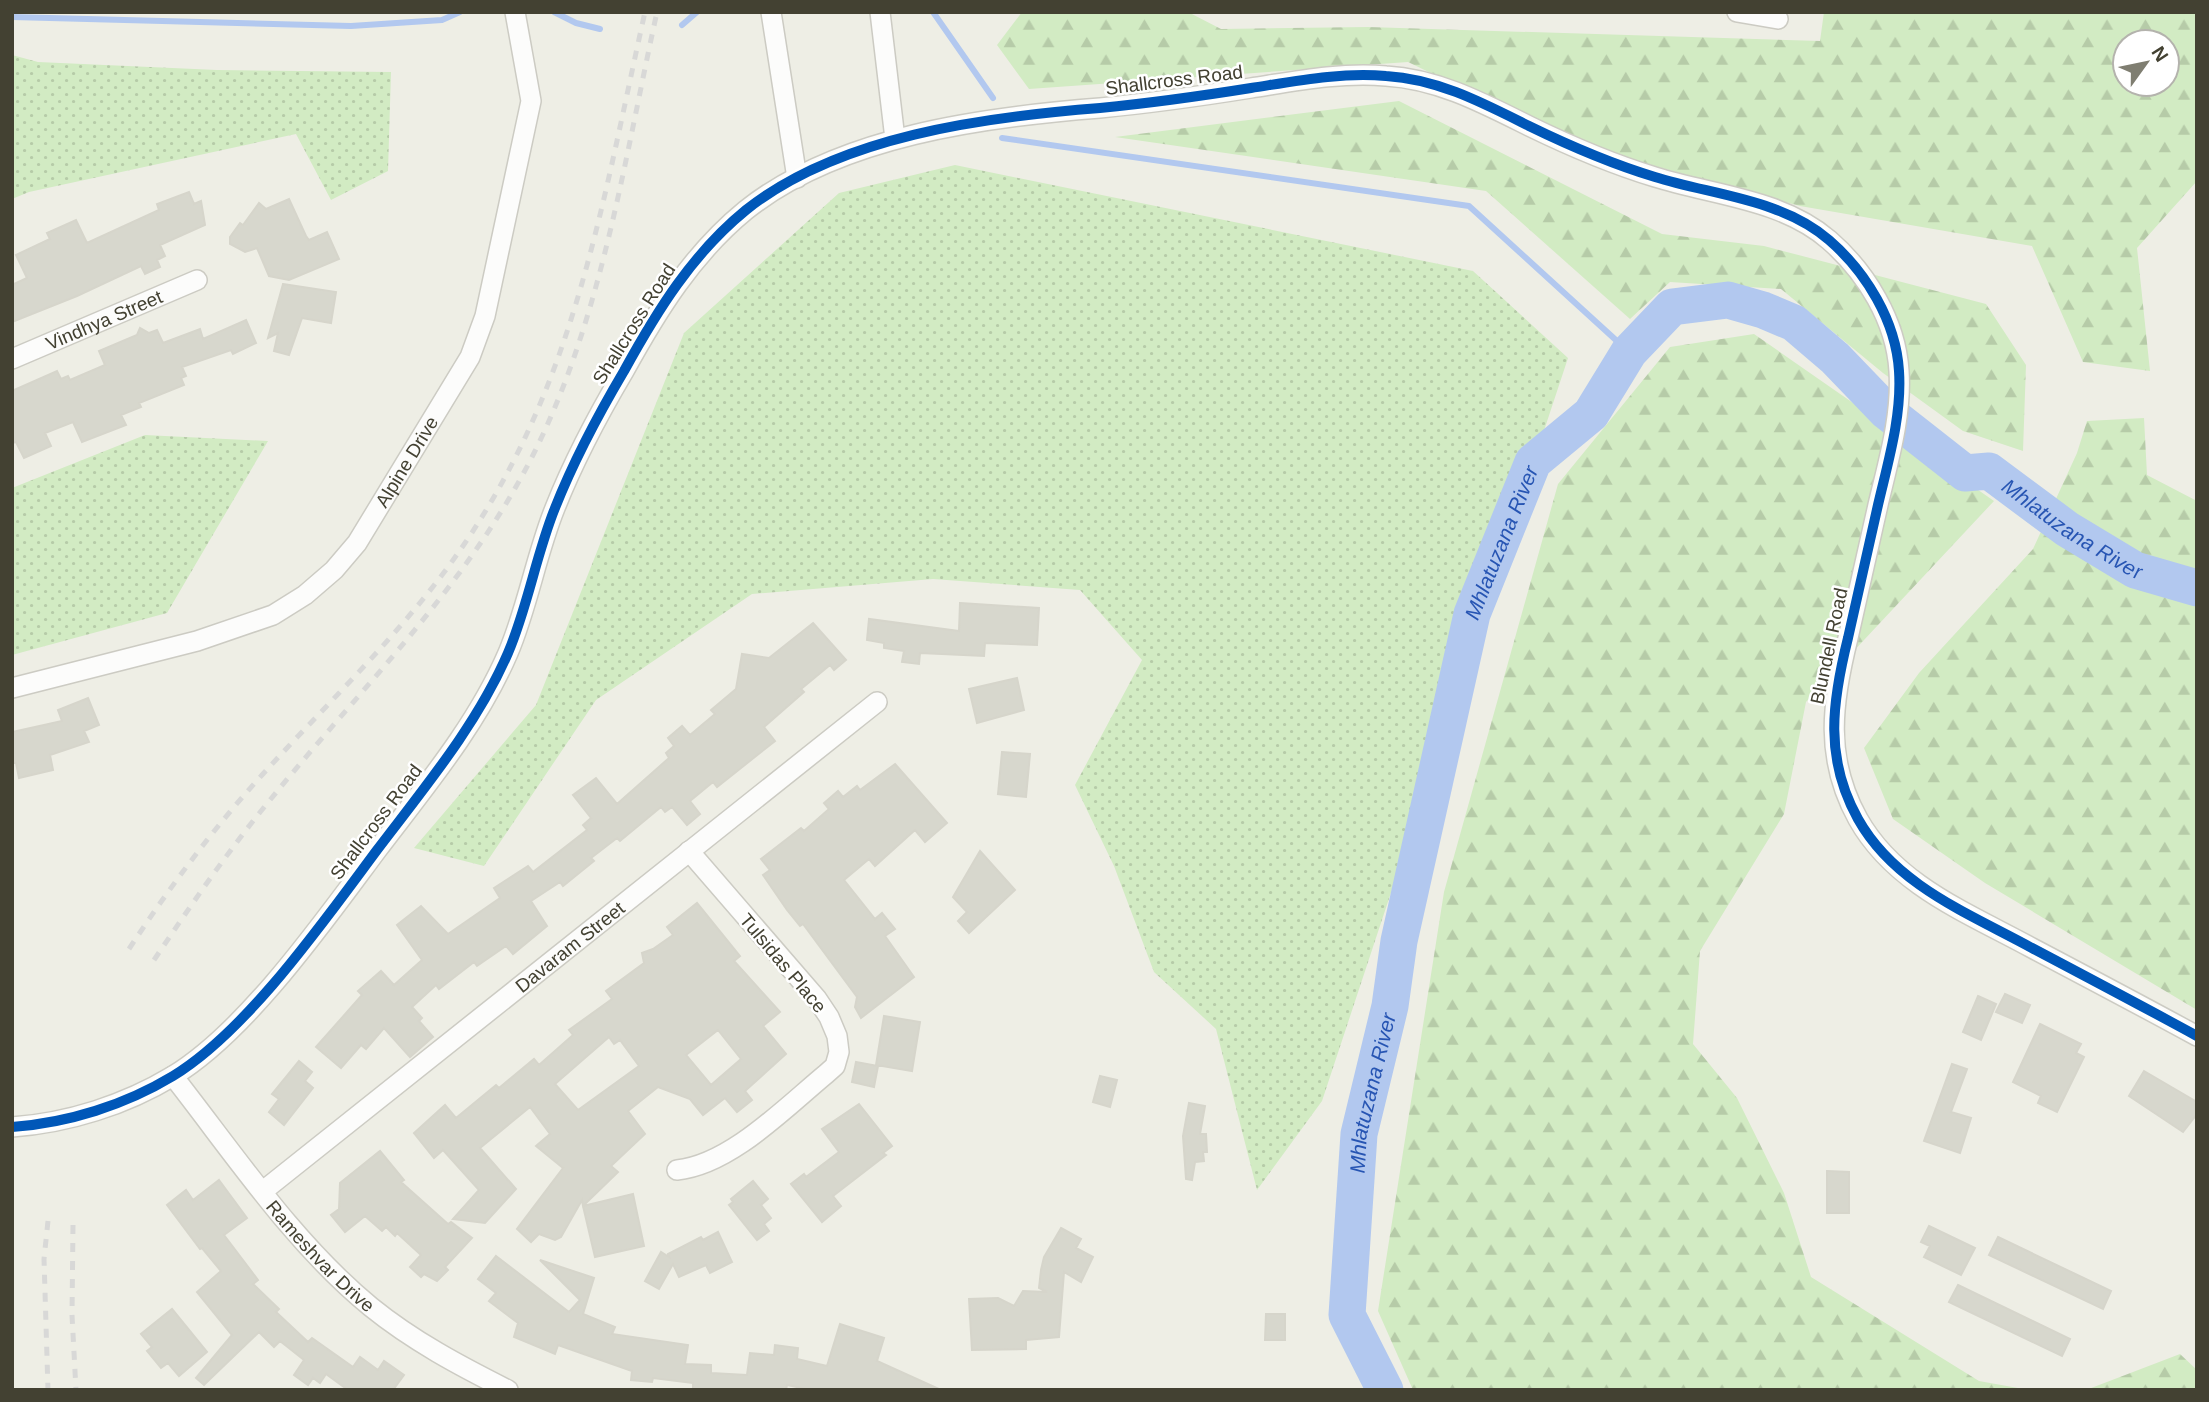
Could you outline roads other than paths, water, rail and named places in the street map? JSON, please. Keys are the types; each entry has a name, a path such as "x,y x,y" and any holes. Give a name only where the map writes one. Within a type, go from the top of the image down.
{"street":[{"name":"Alpine Drive","path":"12,688 197,641 273,615 305,595 334,570 357,543 465,366 485,316 531,101 515,12"},
{"path":"771,12 797,178"},
{"path":"880,12 895,139"},
{"path":"1737,12 1778,19"},
{"name":"Shallcross Road","path":"12,1127 90,1113 173,1076 223,1035 258,1001 352,884 475,715 505,661 557,503 591,429 662,304 691,265 723,230 750,207 797,178 837,158 895,139 1046,112 1133,105 1324,77 1379,75 1422,80 1478,100 1596,157 1656,178 1756,203 1809,225 1826,237 1871,287"},
{"name":"Vindhya Street","path":"12,359 197,280"},
{"name":"Blundell Road","path":"1871,287 1889,326 1899,372 1896,422 1834,699 1834,742 1849,802 1863,828 1884,856 1923,890 2197,1035"},
{"name":"Davaram Street","path":"263,1192 877,702"},
{"name":"Tulsidas Place","path":"677,1170 698,1168 745,1140 835,1066 839,1052 837,1036 817,999 689,851"},
{"name":"Rameshvar Drive","path":"173,1076 302,1239 371,1307 452,1361 508,1390"}],"waterway":[{"path":"12,17 351,26 442,20 460,12"},
{"path":"554,12 576,23 600,29"},
{"path":"682,25 697,12"},
{"path":"933,12 993,98"},
{"path":"1002,138 1469,206 1629,352"},
{"name":"Mhlatuzana River","path":"1385,1390 1347,1315 1359,1134 1390,1006 1399,941 1472,614 1533,462 1591,414 1629,352 1672,307 1728,300 1794,323 1835,358 1886,411 1965,473 1989,471 2067,529 2135,570 2197,588"}],"railway":[{"path":"129,949 226,816 400,627 442,575 486,510 523,443 552,375 575,306 595,235 645,12"},
{"path":"154,960 254,819 445,592 506,503 533,455 557,403 594,294 657,12"},
{"path":"48,1221 44,1259 48,1390"},
{"path":"73,1225 72,1315 76,1390"}]}
